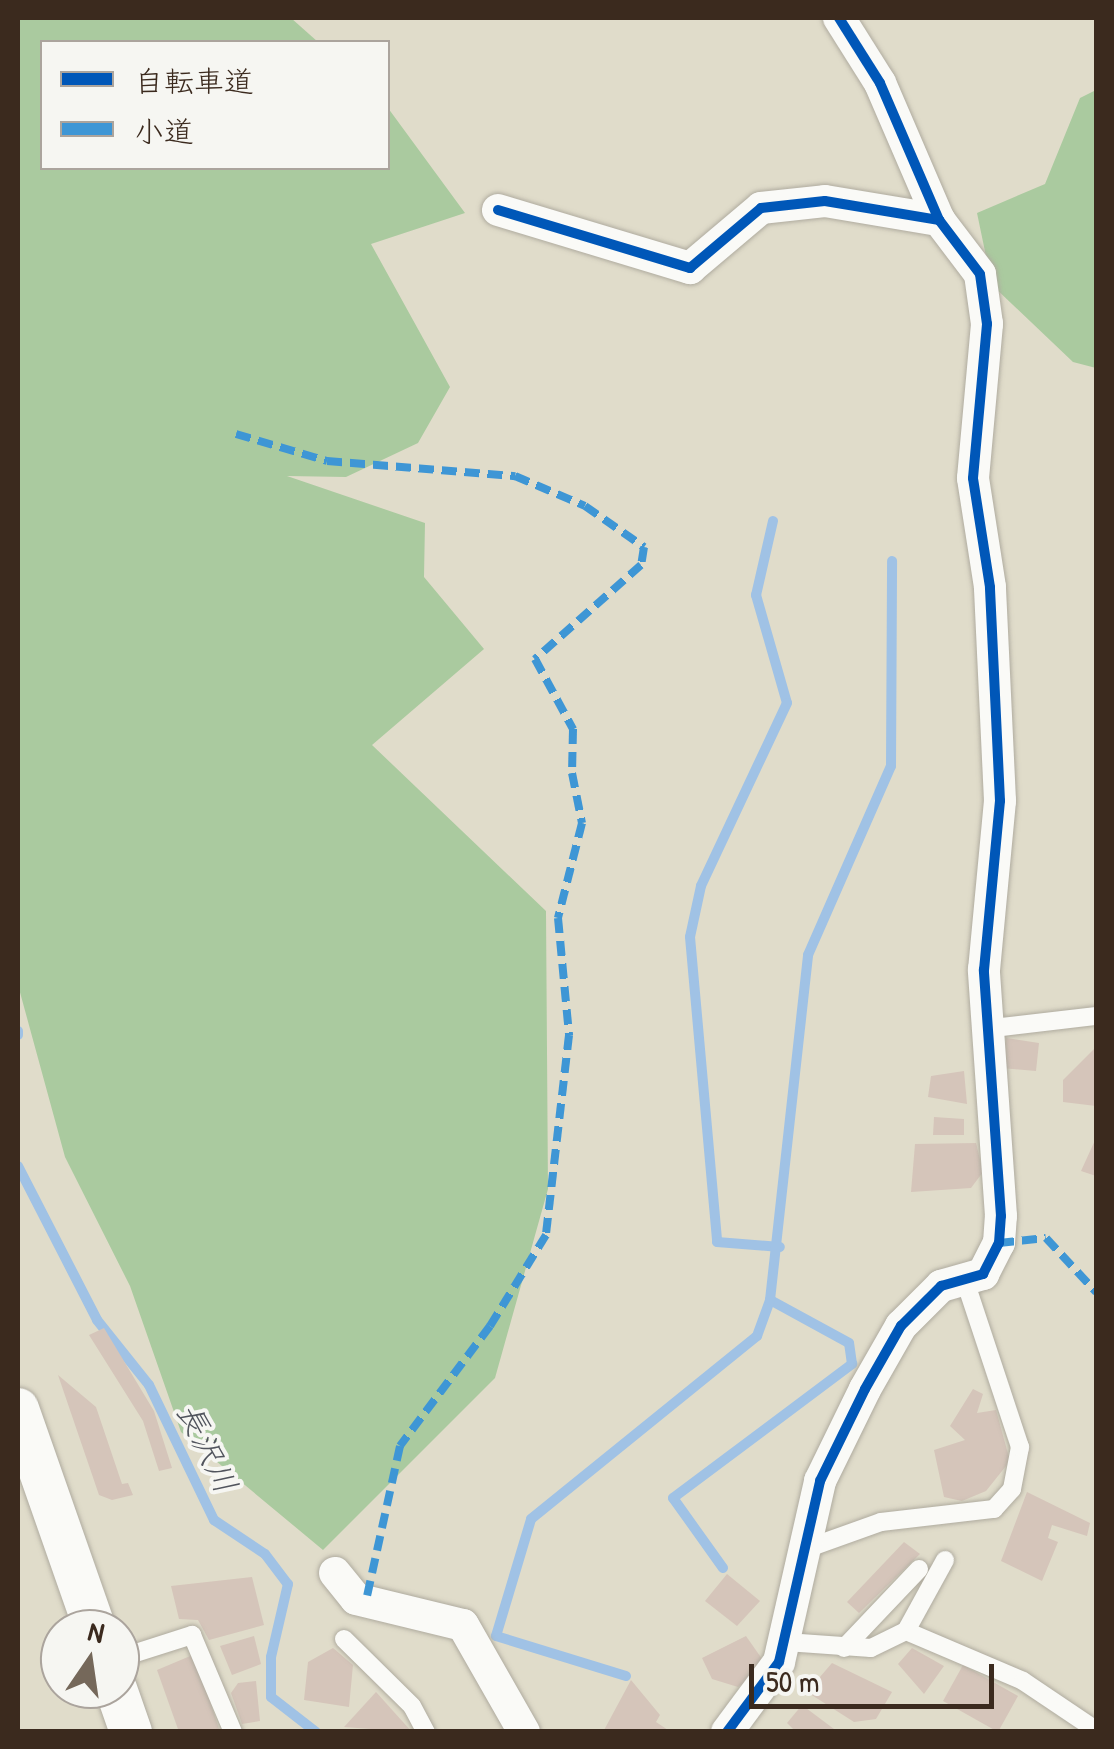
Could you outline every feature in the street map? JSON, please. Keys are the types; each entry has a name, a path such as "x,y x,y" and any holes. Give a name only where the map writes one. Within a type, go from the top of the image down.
{"street":[{"path":"727,1732 769,1682 786,1642 799,1551 820,1481 901,1326 941,1286 983,1274 1000,1229 984,970 1000,801 990,587 973,478 987,324 980,274 939,220 880,83 839,18"},
{"path":"498,210 690,268 761,208 825,201 939,220"},
{"path":"18,1409 88,1609"},
{"path":"335,1573 356,1600 463,1625 524,1732"}],"lane":[{"path":"985,1029 1096,1016"},
{"path":"799,1551 881,1522 994,1509 1012,1489 1020,1447 965,1281"},
{"path":"786,1642 871,1648 906,1631 945,1560"},
{"path":"844,1648 920,1569"},
{"path":"906,1631 1022,1681 1096,1730"},
{"path":"140,1652 192,1635 233,1732"},
{"path":"344,1639 412,1706 426,1732"}],"green space":[{"path":"18,18 291,18 316,40 40,40 40,170 390,170 390,111 465,213 371,244 450,387 418,443 346,477 287,476 425,523 424,577 484,649 372,745 546,911 548,1189 495,1378 323,1550 181,1432 130,1286 65,1157 18,985"},
{"path":"1096,90 1096,368 1073,362 992,285 977,213 1045,184 1080,98"}],"building":[{"path":"1006,1038 1039,1043 1036,1071 1002,1068"},
{"path":"1096,1047 1096,1106 1063,1102 1063,1080"},
{"path":"964,1071 967,1104 928,1097 931,1076"},
{"path":"934,1117 964,1119 964,1135 933,1135"},
{"path":"1096,1138 1096,1176 1081,1171"},
{"path":"976,1143 983,1172 971,1188 911,1192 915,1144"},
{"path":"104,1328 154,1411 172,1468 159,1471 143,1421 89,1335"},
{"path":"58,1375 96,1407 122,1484 128,1483 133,1495 112,1500 99,1495"},
{"path":"973,1389 983,1394 977,1413 996,1410 1010,1461 986,1491 962,1501 944,1497 934,1450 965,1440 950,1426"},
{"path":"1027,1492 1090,1523 1087,1536 1052,1525 1048,1538 1058,1542 1042,1581 1001,1561"},
{"path":"904,1542 920,1554 859,1613 847,1602"},
{"path":"727,1574 760,1601 737,1626 705,1601"},
{"path":"252,1577 264,1625 209,1640 198,1620 179,1619 171,1586"},
{"path":"254,1636 261,1664 232,1675 220,1646"},
{"path":"746,1636 767,1666 738,1687 712,1679 702,1658"},
{"path":"333,1648 353,1665 349,1707 304,1700 308,1662"},
{"path":"912,1648 944,1666 924,1694 898,1664"},
{"path":"195,1654 220,1732 179,1732 157,1670"},
{"path":"832,1663 892,1692 876,1719 854,1722 807,1692"},
{"path":"963,1665 1018,1696 998,1732 943,1701"},
{"path":"631,1680 660,1715 656,1722 671,1732 603,1732"},
{"path":"256,1681 260,1721 242,1724 231,1693 238,1683"},
{"path":"376,1692 412,1732 344,1727"},
{"path":"802,1705 838,1732 796,1732 787,1723"}],"waterway":[{"path":"773,521 756,595 787,703 701,886 690,937 717,1242 780,1247"},
{"path":"626,1676 496,1636 531,1519 757,1336 770,1300 808,955 891,766 892,561"},
{"name":"長沢川","path":"18,1166 97,1320 149,1385 214,1520 265,1554 288,1584 271,1657 271,1697 316,1732"},
{"path":"723,1568 673,1498 852,1364 849,1343 770,1300"}],"marked path":[{"path":"236,434 327,461 515,476 585,506 644,547 641,565 535,659 573,729 572,773 582,823 558,918 569,1035 546,1235 490,1326 400,1446 366,1601"},
{"path":"999,1243 1046,1238 1096,1292"}],"cycle path":[{"path":"727,1732 779,1662 820,1481 865,1389 901,1326 941,1286 983,1274 999,1243 1001,1216 984,970 1000,801 990,587 973,478 987,324 980,274 939,220 880,83 839,18"},
{"path":"498,210 690,268 761,208 825,201 939,220"}]}
